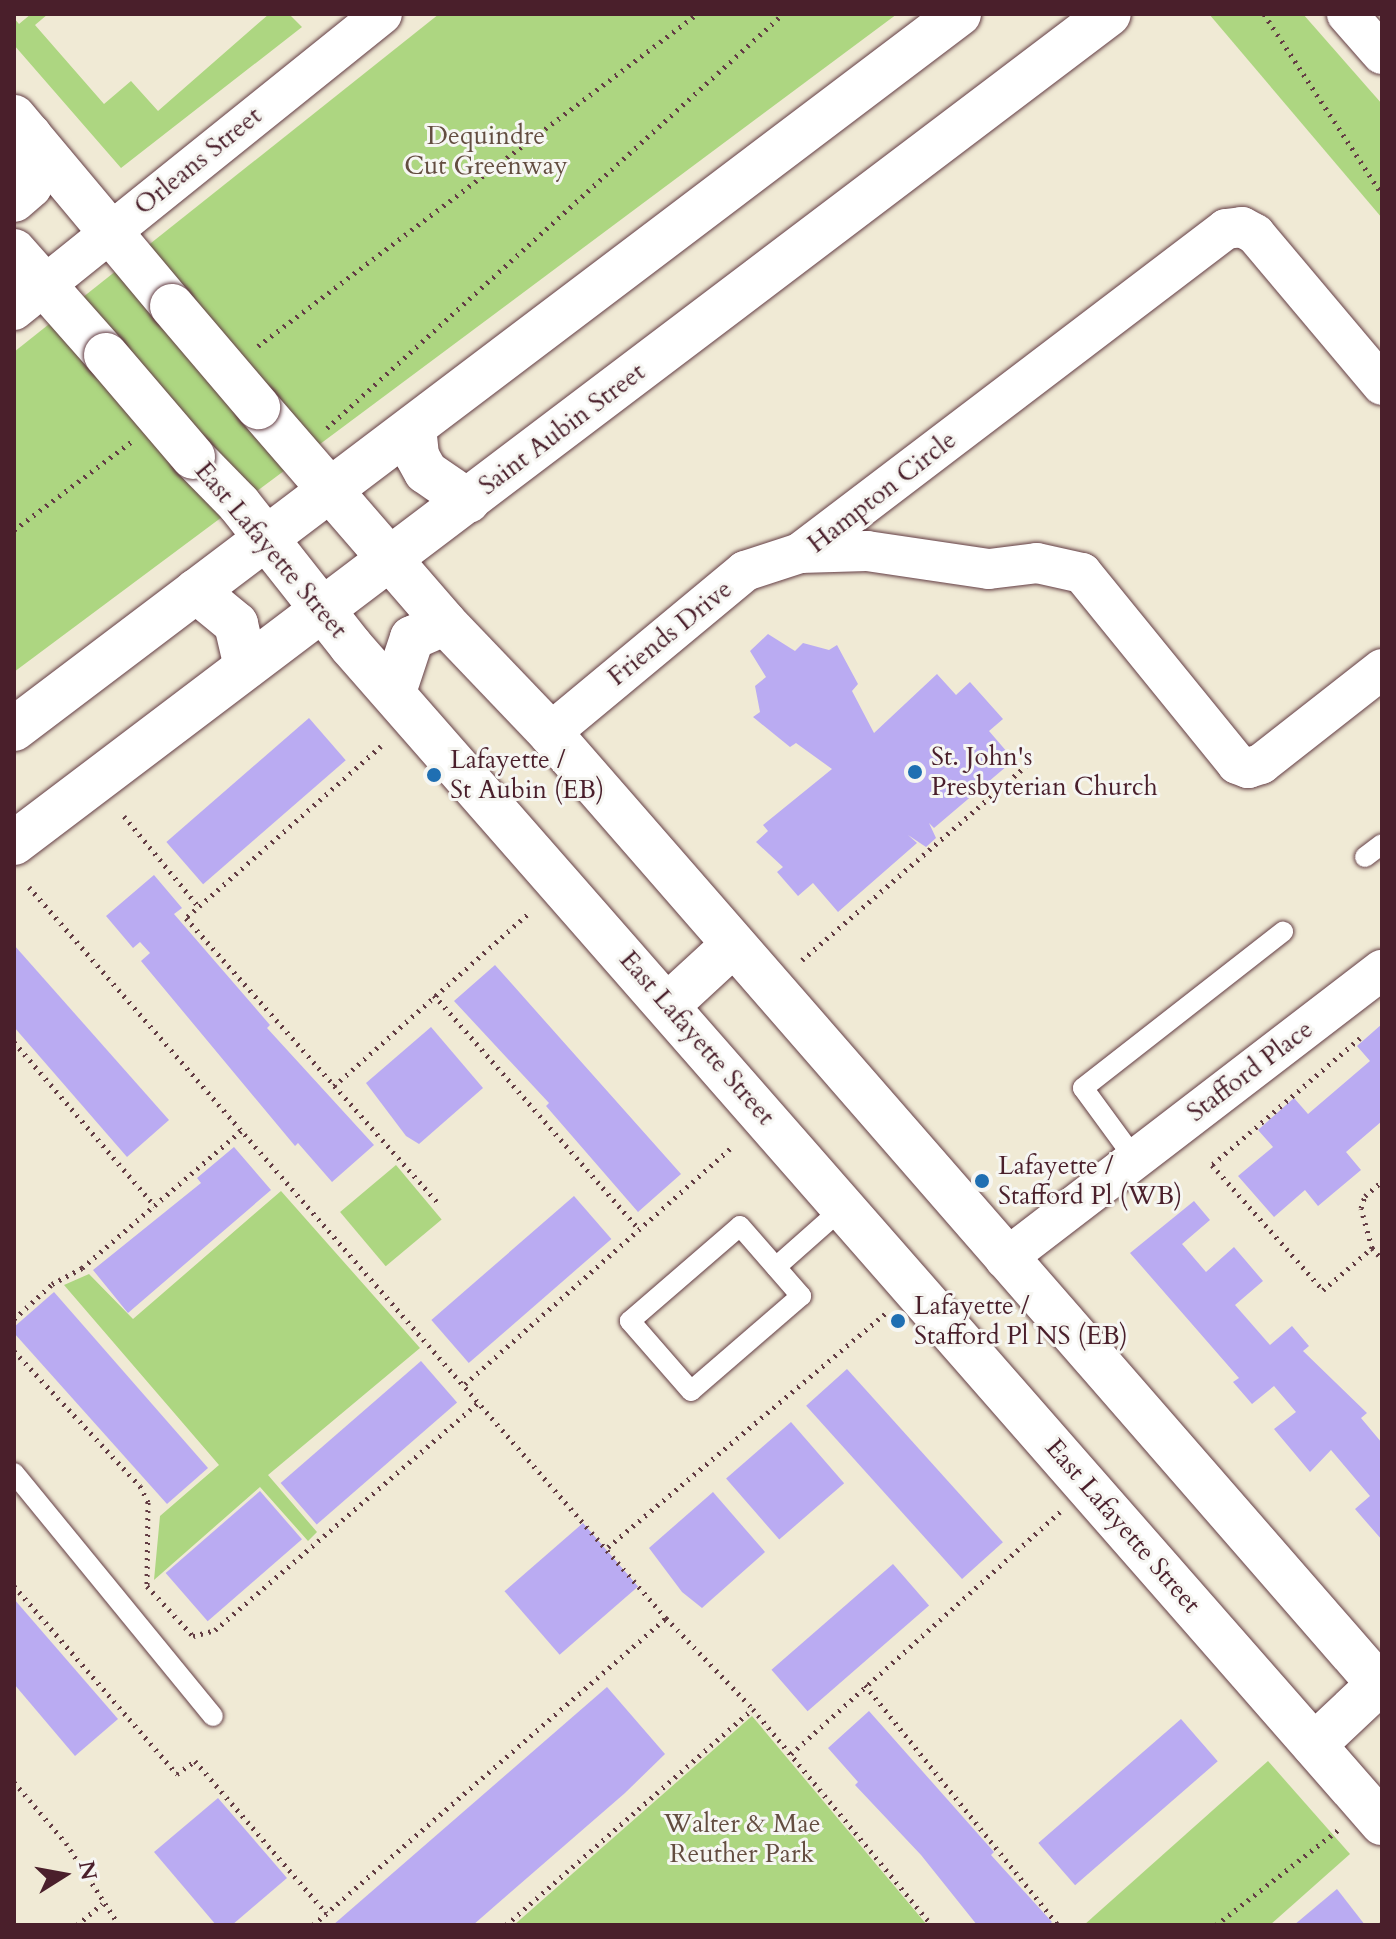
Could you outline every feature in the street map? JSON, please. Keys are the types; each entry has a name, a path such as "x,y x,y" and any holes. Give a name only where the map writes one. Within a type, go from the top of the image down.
{"street":[{"name":"Orleans Street","path":"30,297 382,14"},
{"path":"14,729 959,14"},
{"name":"Saint Aubin Street","path":"14,843 325,611 1109,14"},
{"path":"1347,14 1382,54"},
{"path":"22,126 329,493 445,623 550,733 1380,1686 1314,1745"},
{"path":"14,200 30,186 34,170 22,126"},
{"name":"Hampton Circle","path":"800,553 1226,229 1242,227 1255,234 1382,385"},
{"name":"East Lafayette Street","path":"14,251 30,297 106,355 394,692 1376,1816"},
{"path":"414,427 417,456 426,472 468,501"},
{"name":"Hampton Circle","path":"800,553 867,551 989,569 1037,563 1082,573 1237,764 1248,768 1261,764 1382,669"},
{"name":"Friends Drive","path":"550,733 745,571 800,553"},
{"path":"196,591 236,624 246,667"},
{"path":"394,692 412,638 445,623"},
{"path":"668,1005 733,945"},
{"name":"Stafford Place","path":"1005,1259 1382,970"}],"lane":[{"path":"1365,857 1382,844"},
{"path":"1135,1159 1083,1088 1283,932"},
{"path":"776,1267 845,1206"},
{"path":"740,1226 776,1267 801,1296 691,1391 630,1321 740,1226"},
{"path":"14,1473 213,1716"}],"path":[{"path":"254,349 697,14"},
{"path":"293,451 336,421 783,14"},
{"path":"1264,14 1382,194"},
{"path":"14,530 141,435"},
{"path":"381,746 186,918 438,1203"},
{"path":"802,960 1026,766"},
{"path":"124,816 199,907"},
{"path":"29,887 608,1547 666,1618 753,1709 932,1925"},
{"path":"333,1086 528,914"},
{"path":"434,995 640,1229"},
{"path":"1370,1029 1212,1165 1323,1290 1372,1248"},
{"path":"14,1042 155,1206"},
{"path":"14,1319 155,1206 242,1130"},
{"path":"465,1384 731,1148"},
{"path":"1382,1181 1365,1196 1361,1208 1372,1248 1382,1259"},
{"path":"608,1547 891,1309"},
{"path":"15,1353 140,1486 148,1502 147,1586 193,1636 215,1630 479,1402"},
{"path":"791,1754 1089,1487"},
{"path":"14,1586 177,1774 195,1761 326,1913"},
{"path":"313,1925 666,1618"},
{"path":"865,1685 1058,1925"},
{"path":"506,1925 753,1709"},
{"path":"14,1782 66,1843 102,1904 119,1925"},
{"path":"1216,1925 1376,1816"},
{"path":"77,1925 102,1904"}],"green space":[{"path":"31,14 48,14 35,25 104,104 131,81 158,111 269,14 289,14 302,27 121,168 14,45 14,18 19,24"},
{"name":"Dequindre Cut Greenway","path":"439,14 897,14 14,672 14,352"},
{"path":"1209,14 1303,14 1382,104 1382,218"},
{"path":"396,1165 442,1219 386,1266 340,1212"},
{"path":"281,1191 420,1348 268,1475 317,1532 308,1541 260,1487 154,1580 160,1516 219,1465 64,1285 89,1274 133,1319"},
{"name":"Walter & Mae Reuther Park","path":"752,1716 927,1925 514,1925"},
{"path":"1268,1761 1350,1854 1270,1925 1084,1925"}],"building":[{"name":"St. John's Presbyterian Church","path":"768,634 795,651 803,643 829,650 837,645 858,684 852,691 874,733 937,674 956,695 970,682 1003,719 989,731 1014,760 934,828 929,823 936,838 926,847 908,835 917,843 838,912 813,883 798,896 777,872 783,867 756,842 768,831 763,825 832,769 796,743 790,747 753,717 760,712 755,686 766,677 750,651"},
{"path":"309,718 346,760 203,884 166,842"},
{"path":"154,875 182,908 174,914 270,1025 267,1028 374,1145 332,1182 298,1143 295,1146 141,961 150,953 140,942 133,948 106,916"},
{"path":"14,945 169,1120 127,1157 14,1027"},
{"path":"495,965 681,1174 638,1212 546,1106 549,1103 454,1001"},
{"path":"1382,1024 1382,1121 1346,1152 1361,1170 1318,1206 1305,1190 1274,1217 1238,1176 1273,1147 1258,1130 1294,1098 1308,1114 1370,1061 1357,1046"},
{"path":"431,1027 483,1088 419,1144 406,1136 366,1083"},
{"path":"234,1147 271,1190 128,1313 93,1270 201,1183 197,1178"},
{"path":"574,1196 611,1239 469,1363 431,1320"},
{"path":"1194,1201 1210,1220 1182,1244 1206,1272 1234,1247 1263,1281 1235,1305 1270,1345 1292,1326 1309,1346 1303,1351 1367,1413 1361,1418 1382,1443 1382,1540 1355,1509 1370,1496 1331,1450 1310,1472 1274,1429 1296,1412 1274,1386 1252,1404 1233,1382 1239,1378 1130,1253"},
{"path":"54,1292 208,1468 167,1504 14,1333 14,1327"},
{"path":"421,1361 457,1403 317,1525 281,1483"},
{"path":"847,1369 1003,1542 962,1579 806,1406"},
{"path":"791,1422 844,1483 779,1540 726,1478"},
{"path":"260,1491 302,1539 208,1621 166,1573"},
{"path":"713,1492 765,1552 702,1608 682,1592 649,1548"},
{"path":"583,1523 638,1586 560,1655 505,1591"},
{"path":"893,1564 929,1606 808,1711 771,1670"},
{"path":"14,1599 118,1719 75,1756 14,1684"},
{"path":"607,1687 665,1754 625,1793 473,1925 333,1925"},
{"path":"869,1711 1052,1922 1048,1925 977,1925 921,1855 855,1785 858,1782 828,1748"},
{"path":"1181,1719 1218,1761 1075,1885 1038,1843"},
{"path":"218,1798 287,1878 232,1925 216,1925 154,1852"},
{"path":"1337,1889 1365,1925 1294,1925"}],"place":[{"name":"St. John's Presbyterian Church","path":"915,772"},
{"name":"Lafayette / St Aubin (EB)","path":"434,775"},
{"name":"Lafayette / Stafford Pl (WB)","path":"982,1181"},
{"name":"Lafayette / Stafford Pl NS (EB)","path":"898,1321"}]}
